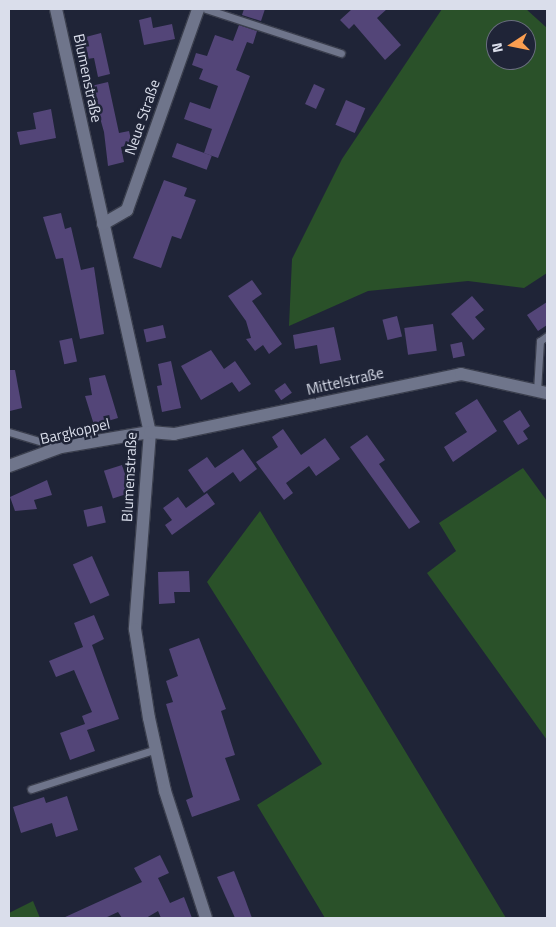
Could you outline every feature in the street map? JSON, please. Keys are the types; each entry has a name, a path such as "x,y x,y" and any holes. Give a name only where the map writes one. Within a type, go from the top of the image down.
{"street":[{"name":"Blumenstraße","path":"56,9 150,432 135,629 165,792 206,918"},
{"name":"Neue Straße","path":"103,224 127,210 198,9"},
{"name":"Mittelstraße","path":"150,432 174,434 461,374 542,392"},
{"name":"Bargkoppel","path":"9,466 61,447 150,432"}],"lane":[{"path":"206,9 341,53"},
{"path":"542,392 540,341 547,336"},
{"path":"9,432 61,447"},
{"path":"31,789 156,749"}],"green space":[{"path":"442,9 526,9 547,28 547,273 524,288 468,281 368,291 289,326 292,259 342,159"},
{"path":"523,468 547,501 547,740 427,573 456,551 439,523"},
{"path":"260,511 506,918 325,918 257,805 322,764 207,582"},
{"path":"33,901 40,918 9,918 9,913"}],"building":[{"path":"244,9 265,9 261,21 242,15"},
{"path":"352,9 387,9 377,18 401,45 385,60 354,24 349,29 340,20"},
{"path":"151,17 153,28 172,24 175,39 144,45 139,20"},
{"path":"239,25 257,31 253,44 247,42 236,70 250,76 218,158 204,153 212,129 184,119 190,102 210,109 218,86 199,79 203,69 192,65 196,53 207,56 215,35 233,41"},
{"path":"101,33 110,74 98,77 94,58 87,59 82,38"},
{"path":"108,82 119,133 129,131 132,144 121,147 124,162 108,166 104,132 91,86"},
{"path":"314,84 325,89 316,109 305,104"},
{"path":"346,100 365,108 355,133 335,125"},
{"path":"51,109 56,138 20,145 17,132 36,129 33,113"},
{"path":"177,143 212,156 207,170 172,157"},
{"path":"164,180 187,188 184,196 196,200 181,239 172,236 161,268 133,258"},
{"path":"61,213 65,229 71,227 81,270 94,267 104,334 80,339 63,258 56,259 43,217"},
{"path":"252,280 262,294 252,301 282,344 269,354 263,345 255,351 246,339 251,338 246,321 228,296"},
{"path":"472,296 484,310 475,317 485,329 473,340 451,314"},
{"path":"547,302 547,325 538,331 527,315"},
{"path":"397,316 402,336 388,340 382,320"},
{"path":"433,324 437,351 408,355 404,328"},
{"path":"163,325 166,338 146,342 144,329"},
{"path":"334,327 341,360 320,364 317,345 295,349 293,335"},
{"path":"72,338 77,361 64,364 59,341"},
{"path":"462,342 465,356 453,358 450,344"},
{"path":"211,350 224,369 235,361 251,384 239,392 232,382 201,400 181,366"},
{"path":"171,361 181,408 162,412 157,386 162,385 158,364"},
{"path":"9,370 15,370 22,408 10,411"},
{"path":"105,375 118,418 94,425 85,396 92,395 89,378"},
{"path":"285,383 292,393 281,400 274,390"},
{"path":"477,399 497,431 453,462 444,447 467,432 455,413"},
{"path":"520,410 530,426 523,431 528,439 518,445 503,421"},
{"path":"283,429 301,455 325,438 340,459 316,476 309,466 286,483 293,493 284,500 256,462 278,447 272,437"},
{"path":"367,435 385,460 379,464 420,522 409,529 350,447"},
{"path":"243,449 257,469 240,482 233,472 204,493 188,470 207,457 215,468"},
{"path":"122,465 131,493 113,498 104,471"},
{"path":"47,480 52,495 34,500 37,509 15,511 10,497"},
{"path":"207,493 215,504 172,535 165,525 172,520 163,508 178,497 186,508"},
{"path":"102,506 106,523 87,527 83,510"},
{"path":"92,556 109,595 90,604 73,565"},
{"path":"189,571 190,592 174,592 175,603 159,604 158,572"},
{"path":"94,615 104,639 92,645 119,719 87,730 95,751 70,760 60,733 85,724 82,716 92,712 74,670 56,677 49,661 83,647 74,623"},
{"path":"199,638 226,709 221,711 235,755 225,758 240,800 192,817 186,800 193,797 166,704 173,702 166,681 178,676 169,649"},
{"path":"67,796 78,830 56,837 52,823 21,833 13,807 44,797 46,803"},
{"path":"160,855 169,873 158,878 170,903 184,897 192,918 161,918 158,911 146,918 122,918 118,912 105,918 63,918 142,882 134,868"},
{"path":"234,871 252,918 235,918 217,877"}]}
